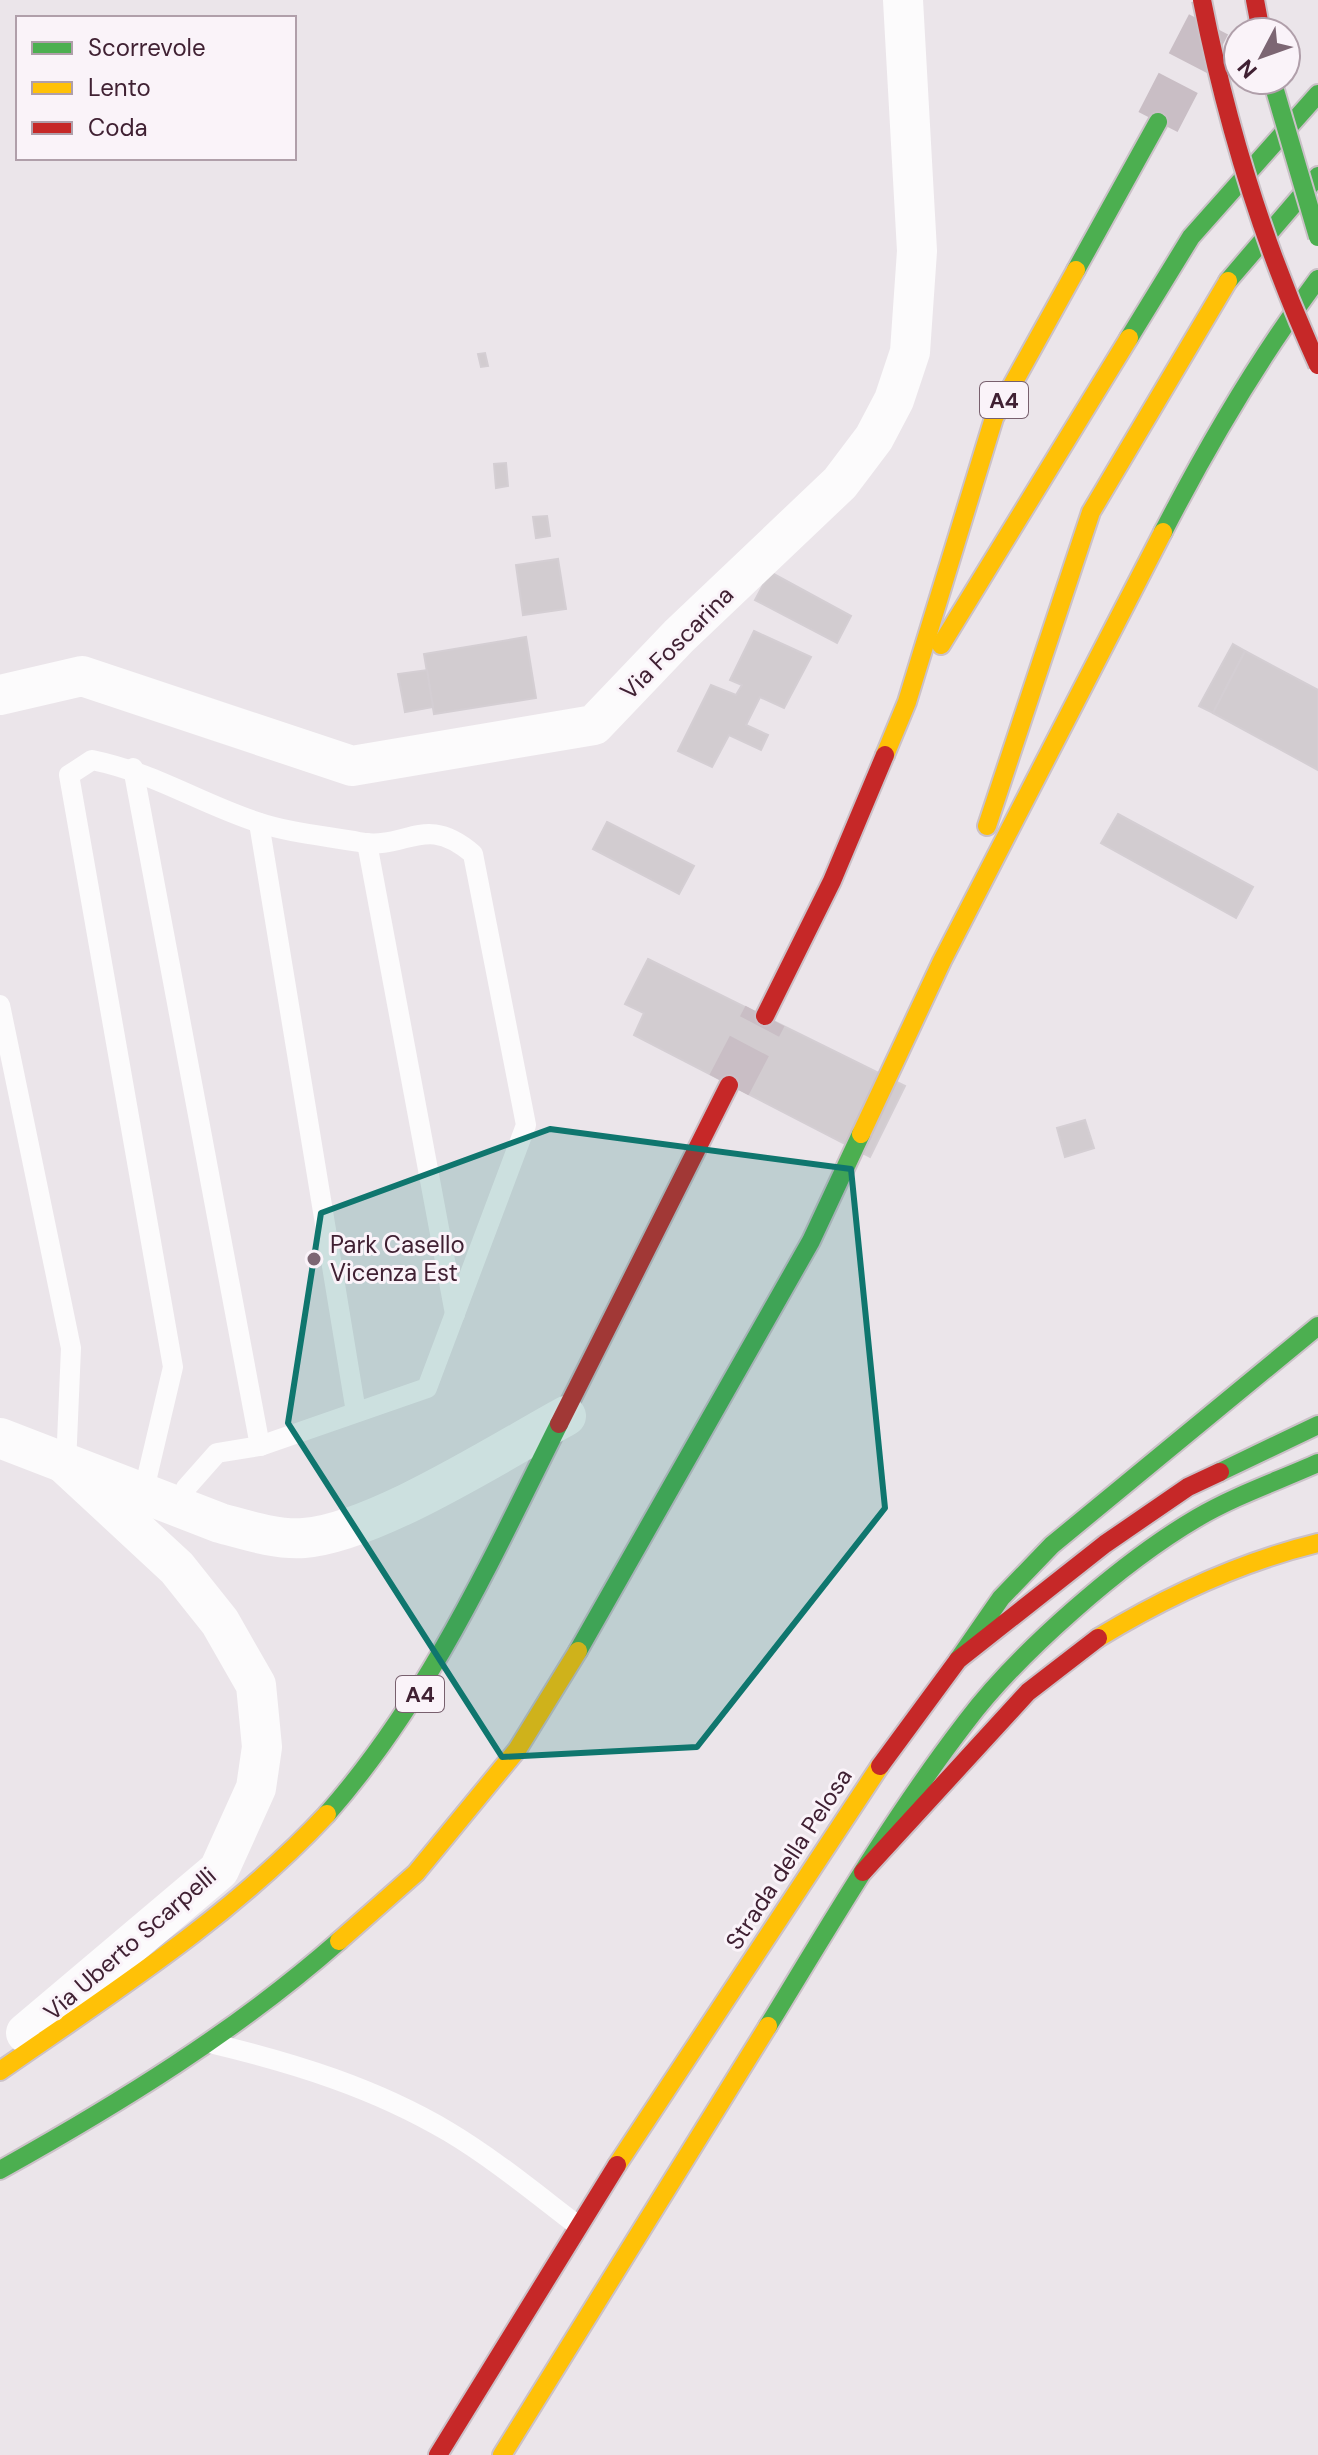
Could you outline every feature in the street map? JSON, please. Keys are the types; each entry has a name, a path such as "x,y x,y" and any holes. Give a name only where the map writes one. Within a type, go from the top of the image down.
{"main road":[{"path":"1202,0 1220,94 1257,219 1281,288 1318,365"},
{"path":"907,702 1191,237 1318,94"},
{"path":"1276,96 1309,216 1318,237"},
{"name":"A4","path":"765,1016 832,881 907,702 994,418 1158,122"},
{"path":"942,961 1091,512 1237,267 1318,176"},
{"path":"6,2178 303,1973 416,1873 517,1750 592,1629 811,1241 942,961 1209,444 1272,341 1318,279"},
{"name":"A4","path":"0,2071 188,1939 243,1896 330,1809 391,1734 424,1686 566,1416 729,1085"},
{"path":"958,1660 1001,1598 1052,1545 1318,1326"},
{"name":"Strada della Pelosa","path":"438,2455 577,2225 901,1734 958,1660 1105,1544 1188,1487 1318,1425"},
{"path":"502,2455 863,1872 967,1720 1052,1630 1117,1576 1197,1518 1318,1463"},
{"path":"863,1872 919,1818 1030,1690 1100,1637 1198,1584 1290,1548 1318,1543"}],"street":[{"name":"Via Foscarina","path":"0,695 82,676 352,766 594,725 679,636 840,483 874,438 894,400 910,352 917,251 903,0"},
{"name":"Via Uberto Scarpelli","path":"0,1438 253,1532 304,1538 360,1524 566,1416"},
{"name":"Via Uberto Scarpelli","path":"0,2055 219,1870 256,1788 262,1747 256,1685 220,1622 177,1568 66,1465"}],"lane":[{"path":"92,760 133,768 259,823 367,843 434,832 457,840 473,854 526,1125 427,1388 260,1446 217,1453 186,1488 161,1500 173,1367 69,775 92,760"},
{"path":"133,768 260,1446"},
{"path":"259,823 356,1412"},
{"path":"367,843 455,1314"},
{"path":"0,1005 71,1348 66,1465"},
{"path":"207,2042 288,2061 376,2094 448,2132 577,2225"}],"highlighted area":[{"path":"550,1129 851,1169 885,1508 697,1747 502,1757 288,1423 321,1213"}],"building":[{"path":"485,353 488,366 481,367 478,354"},
{"path":"506,463 508,486 496,488 494,464"},
{"path":"547,516 550,536 536,538 533,517"},
{"path":"558,559 566,609 523,615 516,565"},
{"path":"770,572 851,616 837,643 755,600"},
{"path":"754,631 811,657 784,708 760,697 746,725 768,735 761,750 729,735 712,767 678,751 711,685 736,695 742,685 730,680"},
{"path":"526,637 536,698 434,714 424,654"},
{"path":"1233,644 1245,651 1213,713 1199,706"},
{"path":"1245,651 1318,690 1318,770 1213,713"},
{"path":"427,670 433,707 405,712 398,674"},
{"path":"1118,814 1253,887 1236,918 1101,843"},
{"path":"607,822 694,866 679,894 593,849"},
{"path":"648,959 905,1086 870,1157 634,1035 644,1013 625,1004"},
{"path":"1085,1120 1094,1148 1065,1157 1057,1128"}],"tunnel":[{"path":"1158,122 1218,6"},
{"path":"729,1085 765,1016"}],"traffic: fast":[{"path":"1129,338 1191,237 1318,94"},
{"path":"1277,96 1318,237"},
{"path":"1076,270 1158,122"},
{"path":"1228,281 1318,176"},
{"path":"1163,532 1235,402 1318,279"},
{"path":"578,1651 811,1241 861,1134"},
{"path":"958,1660 1001,1598 1052,1545 1318,1326"},
{"path":"327,1814 397,1723 427,1675 483,1577 559,1424"},
{"path":"1220,1472 1318,1425"},
{"path":"768,2026 913,1795 966,1722 1013,1667 1105,1584 1168,1537 1226,1503 1318,1463"},
{"path":"0,2170 88,2119 218,2036 339,1941"}],"traffic: slow":[{"path":"885,755 907,702 994,418 1076,270"},
{"path":"987,826 1091,512 1228,281"},
{"path":"941,645 1129,338"},
{"path":"861,1134 942,961 1163,532"},
{"path":"1098,1638 1151,1608 1232,1570 1318,1543"},
{"path":"339,1941 416,1873 517,1750 578,1651"},
{"path":"617,2165 880,1766"},
{"path":"0,2071 129,1982 212,1919 252,1886 327,1814"},
{"path":"502,2455 768,2026"}],"traffic: jam":[{"path":"1202,0 1223,94 1249,186 1281,276 1318,365"},
{"path":"1255,0 1258,16"},
{"path":"765,1016 832,881 885,755"},
{"path":"559,1424 729,1085"},
{"path":"880,1766 958,1660 1105,1544 1188,1487 1220,1472"},
{"path":"863,1872 1028,1692 1098,1638"},
{"path":"438,2455 617,2165"}],"place":[{"name":"Park Casello Vicenza Est","path":"314,1259"}]}
